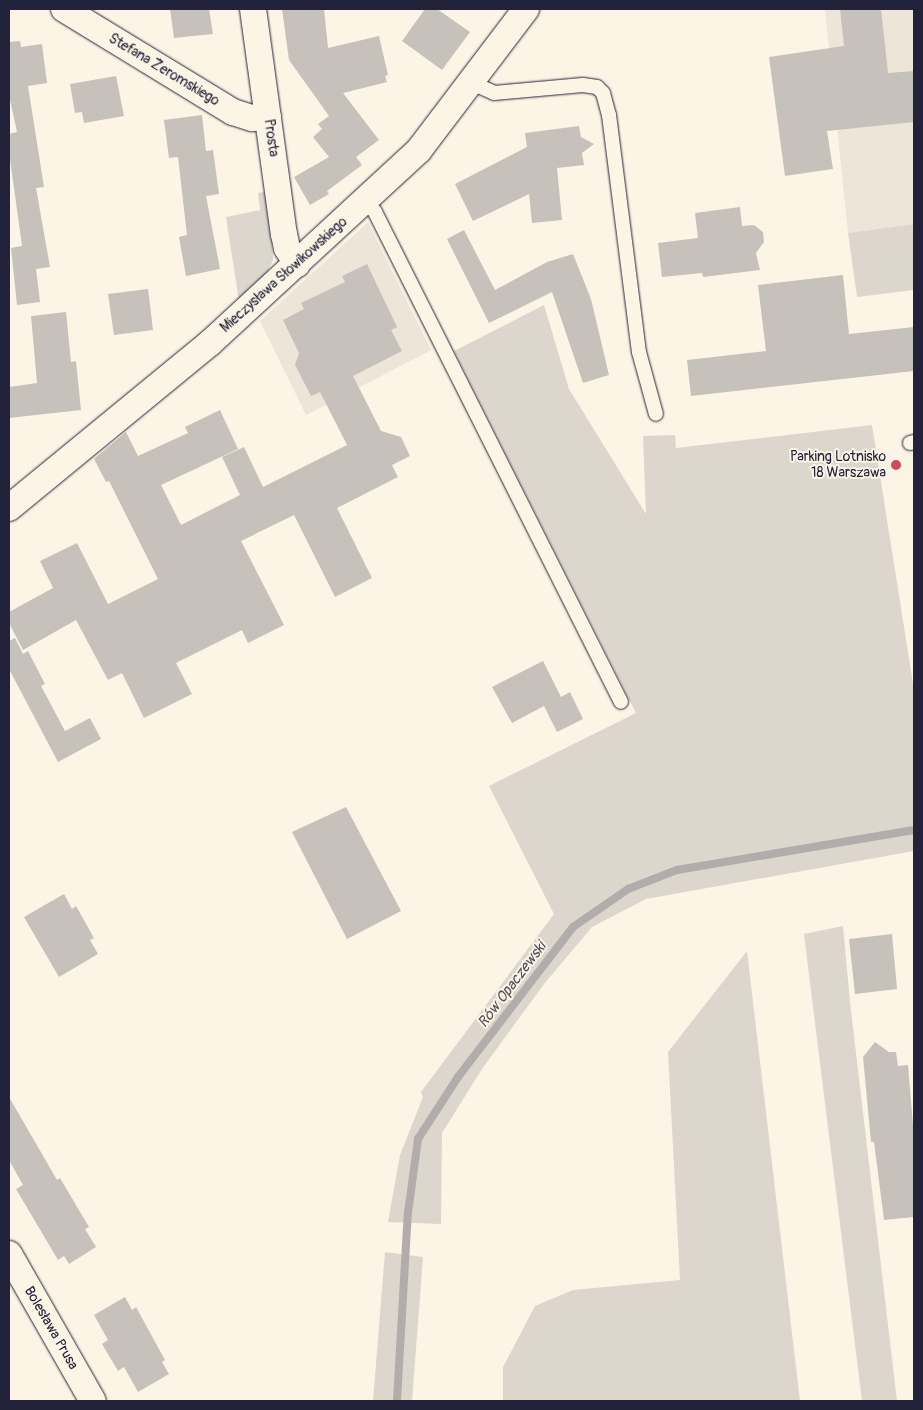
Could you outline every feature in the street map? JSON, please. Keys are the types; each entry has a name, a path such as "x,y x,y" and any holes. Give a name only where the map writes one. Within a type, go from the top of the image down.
{"street":[{"name":"Stefana Żeromskiego","path":"64,9 233,112 252,118 268,116"},
{"name":"Prosta","path":"253,9 284,234 287,248 297,264"},
{"name":"Mieczysława Słowikowskiego","path":"9,508 210,343 419,150 472,83 526,9"},
{"name":"Bolesława Prusa","path":"9,1254 93,1401"}],"lane":[{"path":"472,83 494,93 583,85 597,87 603,93 609,115 638,352 656,414"},
{"path":"366,200 375,212 621,702"}],"shaded area":[{"path":"825,9 914,9 914,224 848,233"},
{"path":"269,191 273,260 266,275 239,301 226,217 260,210 258,193"},
{"path":"368,222 431,350 306,415 260,321"},
{"path":"914,224 914,290 857,297 848,233"},
{"path":"544,305 569,389 646,514 643,436 675,435 676,448 872,425 914,690 914,851 646,899 592,927 544,984 482,1069 442,1133 441,1224 388,1222 400,1155 423,1097 421,1092 554,914 489,786 636,713 454,351"},
{"path":"843,926 850,1002 897,1401 862,1401 804,934"},
{"path":"747,951 800,1401 503,1401 503,1367 535,1306 573,1290 680,1280 668,1052"},
{"path":"385,1252 423,1257 412,1401 373,1401"}],"building":[{"path":"170,9 209,9 213,34 174,38"},
{"path":"282,9 324,9 328,48 379,36 388,75 385,76 387,82 343,93 379,140 356,157 362,165 327,191 329,194 310,205 294,177 329,157 313,137 322,129 318,124 329,116 289,60"},
{"path":"425,9 437,9 470,32 442,70 402,41"},
{"path":"840,9 881,9 888,73 914,71 914,122 827,131 833,169 785,176 769,57 844,46"},
{"path":"20,41 21,47 42,44 47,83 28,86 44,187 36,188 50,267 36,269 40,302 17,305 11,248 22,246 9,152 9,134 17,132 9,95 9,42"},
{"path":"116,76 124,116 84,123 82,112 75,113 70,84"},
{"path":"202,115 206,151 213,150 219,194 206,196 220,269 186,276 179,237 187,235 178,157 169,158 164,120"},
{"path":"579,126 581,137 594,144 582,153 584,165 557,168 562,220 532,223 529,194 473,221 455,184 527,147 525,133"},
{"path":"740,207 742,226 754,225 763,232 764,242 756,253 760,270 703,277 702,273 662,277 658,243 698,238 695,213"},
{"path":"464,230 495,290 547,262 573,254 591,299 609,375 583,383 552,292 489,323 447,239"},
{"path":"367,264 397,327 391,330 402,351 353,376 381,431 401,437 410,456 392,465 398,477 337,508 372,578 335,597 294,515 241,541 284,625 248,643 242,630 176,663 192,694 144,718 122,673 108,680 76,620 23,650 9,623 9,612 53,588 40,561 77,543 108,604 158,579 109,481 106,482 94,459 126,432 138,456 188,433 185,427 220,410 238,449 161,485 181,525 240,495 222,457 244,447 263,487 347,445 320,392 311,396 295,365 299,353 283,320 304,309 301,303 345,282 342,276"},
{"path":"843,275 849,334 914,327 914,371 691,396 687,360 766,351 758,285"},
{"path":"148,289 153,330 114,335 108,294"},
{"path":"66,312 71,362 76,361 81,410 9,418 9,387 37,383 31,316"},
{"path":"15,638 23,654 28,651 45,684 41,686 65,731 90,718 101,739 58,762 9,669 9,641"},
{"path":"543,661 561,697 570,692 583,719 557,732 544,706 512,723 492,687"},
{"path":"346,807 401,911 347,939 292,832"},
{"path":"64,894 72,909 76,906 94,938 90,940 98,954 59,977 24,917"},
{"path":"892,934 897,989 855,994 849,939"},
{"path":"875,1042 889,1052 896,1052 898,1066 908,1065 914,1137 914,1217 884,1220 874,1142 871,1142 863,1057"},
{"path":"9,1097 57,1180 60,1178 89,1227 85,1229 96,1247 69,1264 64,1256 58,1260 16,1189 23,1185 9,1160"},
{"path":"125,1297 132,1310 136,1307 165,1360 162,1362 169,1374 138,1392 124,1367 118,1371 102,1344 108,1340 94,1315"}],"waterway":[{"name":"Rów Opaczewski","path":"397,1401 408,1213 418,1139 458,1077 573,927 628,889 677,870 914,830"}],"place":[{"name":"Parking Lotnisko 18 Warszawa","path":"896,465"}]}
